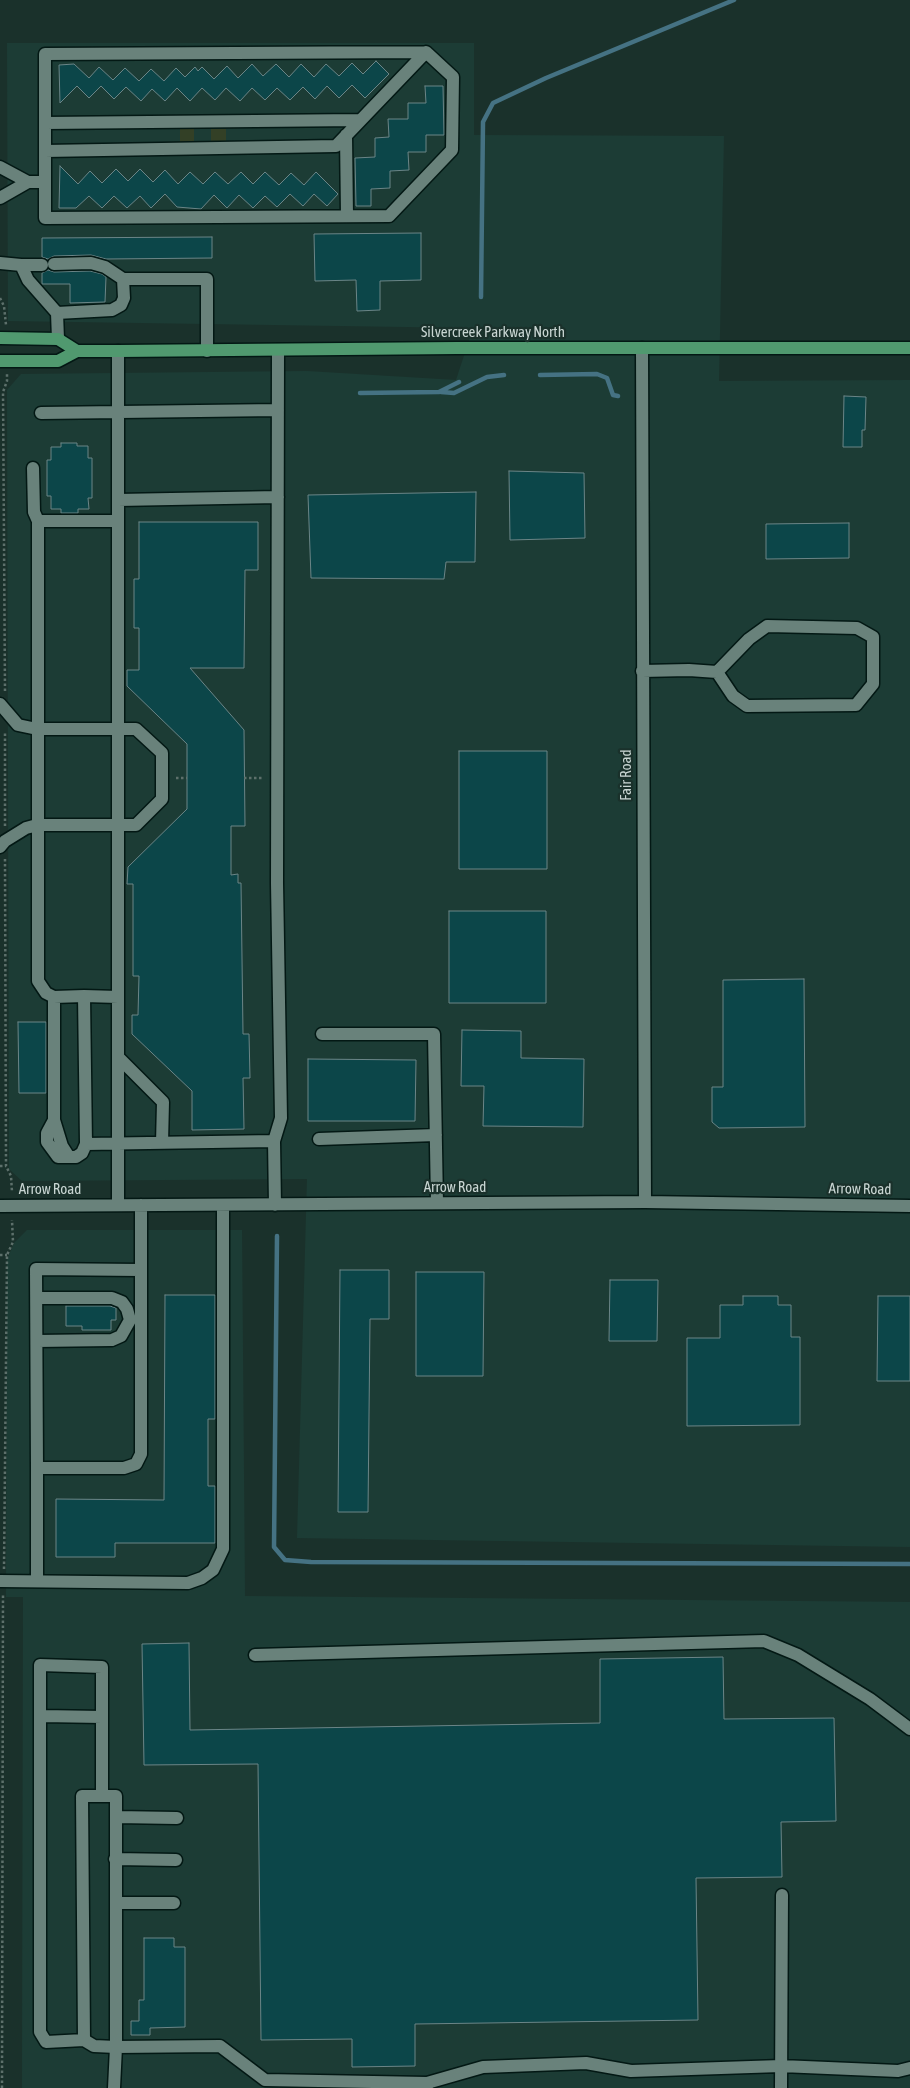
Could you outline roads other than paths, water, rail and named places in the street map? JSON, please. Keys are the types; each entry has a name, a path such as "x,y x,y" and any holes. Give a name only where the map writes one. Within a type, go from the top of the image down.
{"main road":[{"name":"Silvercreek Parkway North","path":"0,338 58,339 77,350 118,351 910,348"},
{"name":"Silvercreek Parkway North","path":"0,361 58,361 77,350"}],"street":[{"path":"45,151 336,146 426,52"},
{"path":"426,52 453,77 452,150 389,216 46,218 45,123 45,54 426,52"},
{"path":"45,123 360,120"},
{"path":"346,135 347,216"},
{"path":"0,167 28,182 45,182"},
{"path":"0,198 28,182"},
{"path":"0,263 21,265 91,263 105,267 123,279 206,279 207,351"},
{"path":"21,265 28,280 57,313 58,339"},
{"path":"57,313 112,310 121,305 124,298 123,279"},
{"name":"Fair Road","path":"642,348 645,1202"},
{"path":"275,1204 274,1141 281,1118 277,778 278,350"},
{"path":"118,351 118,1205"},
{"path":"41,413 278,410"},
{"path":"34,468 34,512 38,521 38,981 46,993 54,997 118,997"},
{"path":"118,500 278,497"},
{"path":"38,521 118,521"},
{"path":"642,671 689,670 717,672 749,639 767,626 857,628 873,637 873,684 856,705 747,706 732,696 717,672"},
{"path":"2,707 18,725 37,729 136,729 162,753 162,799 136,825 37,825 26,828 2,844"},
{"path":"54,997 54,1120 62,1146 69,1157 76,1157 82,1153 86,1144 84,996"},
{"path":"322,1034 434,1034 437,1204"},
{"path":"118,1057 162,1102 162,1143"},
{"path":"319,1139 436,1135"},
{"path":"86,1144 274,1141"},
{"name":"Arrow Road","path":"6,1206 645,1202 910,1206"},
{"path":"37,1468 124,1468 136,1464 141,1454 141,1205"},
{"path":"2,1581 188,1583 202,1578 213,1570 223,1549 223,1205"},
{"path":"37,1581 36,1269 140,1270"},
{"path":"36,1298 112,1298 122,1302 127,1309 130,1320 121,1336 112,1340 37,1341"},
{"path":"255,1655 764,1641 798,1655 870,1699 910,1729"},
{"path":"102,1795 102,1667 40,1665 42,1716 40,2032 46,2042 84,2040 94,2046 116,2047 220,2046 265,2080 427,2086 483,2067 586,2063 631,2071 781,2066 898,2071 910,2068"},
{"path":"42,1716 102,1717"},
{"path":"84,2040 82,1796 116,1796 116,2047 114,2088"},
{"path":"116,1817 177,1818"},
{"path":"115,1859 176,1860"},
{"path":"781,2088 782,1895"},
{"path":"116,1903 174,1903"}],"waterway":[{"path":"481,297 483,122 493,103 546,78 734,0"},
{"path":"540,375 597,374 607,378 613,395 618,396"},
{"path":"441,392 454,393 487,377 504,375"},
{"path":"360,393 439,392 459,382"},
{"path":"277,1236 274,1547 285,1560 311,1562 910,1564"}]}
